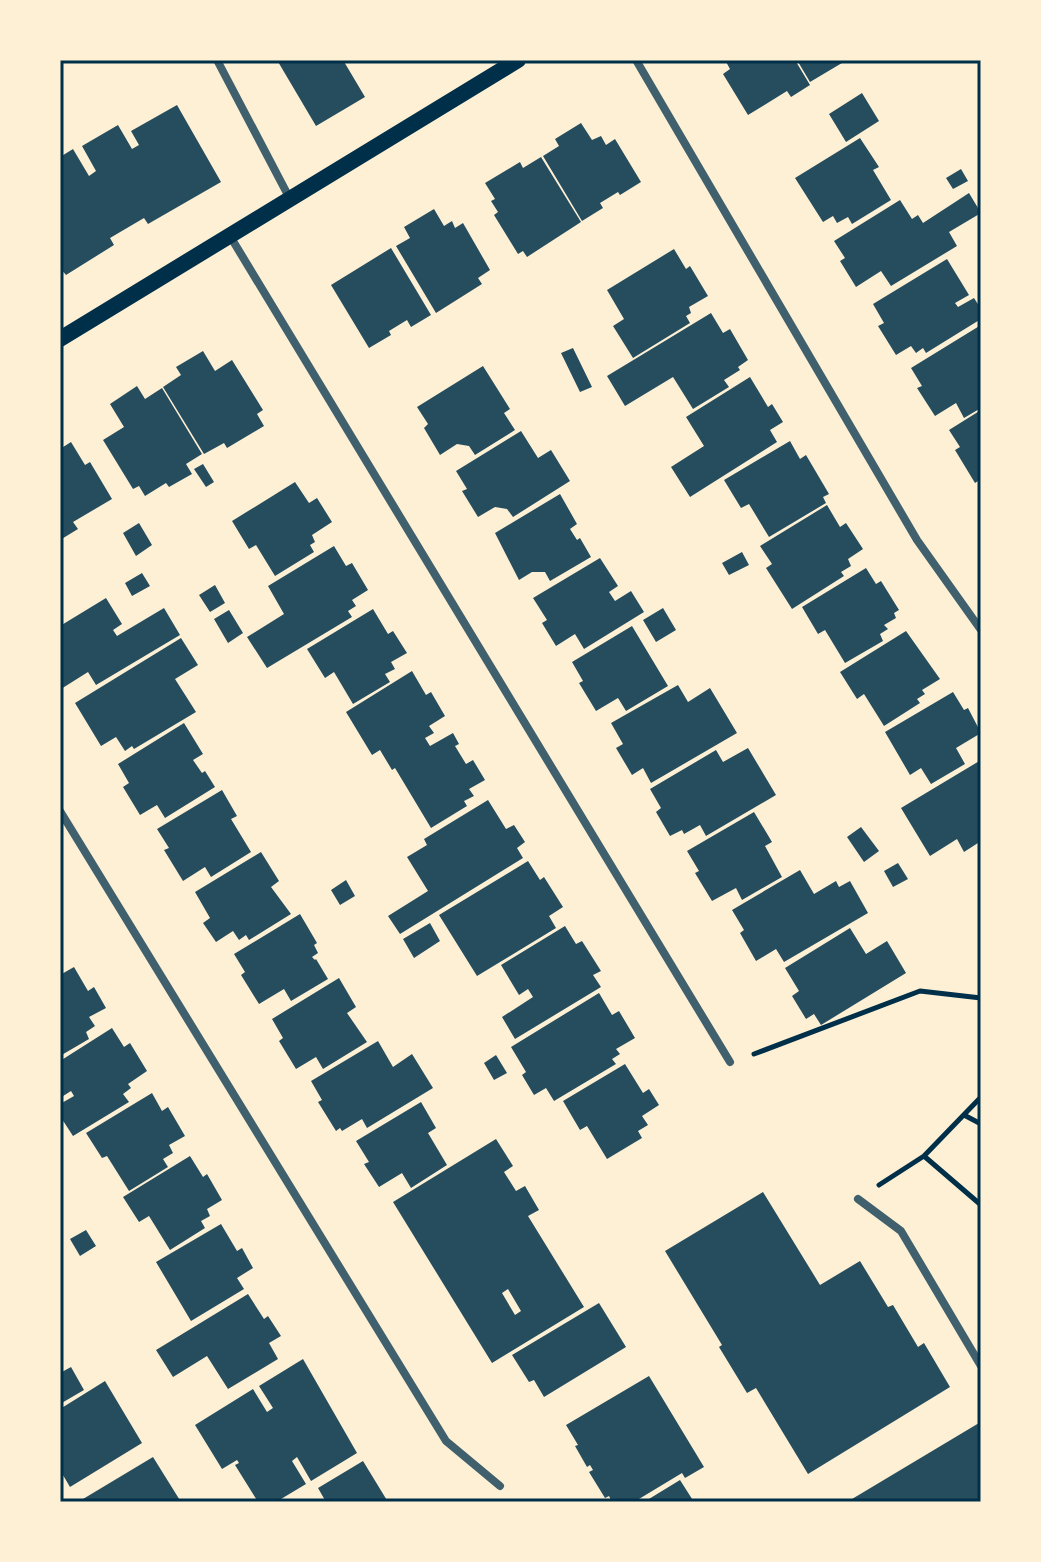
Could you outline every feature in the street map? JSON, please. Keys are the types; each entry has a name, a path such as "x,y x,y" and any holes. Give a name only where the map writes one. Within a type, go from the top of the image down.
{"main road":[{"path":"60,339 518,60"}],"street":[{"path":"217,60 290,199"},
{"path":"636,60 917,540 981,630"},
{"path":"230,235 730,1062"},
{"path":"60,811 446,1441 500,1486"},
{"path":"858,1199 901,1231 981,1366"}],"path":[{"path":"730,1062 920,991 981,998"},
{"path":"858,1199 924,1156 981,1097"},
{"path":"964,1115 981,1124"},
{"path":"924,1156 981,1205"}],"building":[{"path":"277,60 343,60 365,97 316,126"},
{"path":"725,60 795,60 810,85 791,97 787,91 748,115 723,74 730,69"},
{"path":"797,60 847,60 810,82"},
{"path":"862,93 879,121 846,142 829,114"},
{"path":"177,105 221,182 148,224 144,218 110,238 114,245 66,275 60,268 60,157 73,149 89,176 96,171 82,146 118,125 132,149 139,145 131,131"},
{"path":"581,123 592,140 601,136 606,145 615,139 641,182 600,203 603,208 582,221 543,156 559,146 555,139"},
{"path":"860,138 879,167 873,170 891,200 852,224 848,217 837,223 833,216 823,222 795,178"},
{"path":"541,157 581,222 527,257 523,251 518,254 494,215 498,212 491,201 495,199 485,183 520,162 523,168"},
{"path":"961,169 968,181 953,189 946,178"},
{"path":"969,193 981,213 949,232 957,246 891,286 881,271 856,287 840,261 845,258 834,241 900,200 912,219 918,215 923,223"},
{"path":"434,209 444,226 452,221 455,228 463,223 490,270 478,278 482,284 436,313 396,246 410,238 404,227"},
{"path":"391,248 431,315 411,327 407,320 389,331 391,335 369,348 331,285"},
{"path":"674,249 686,269 690,266 708,296 689,307 691,313 686,316 690,323 633,358 613,326 624,319 607,290"},
{"path":"947,259 969,295 955,303 958,307 974,298 981,309 981,319 926,353 923,348 916,353 911,346 896,355 878,326 884,323 873,304"},
{"path":"711,313 723,333 730,329 748,360 738,367 740,370 724,380 729,387 693,409 673,377 625,406 607,376"},
{"path":"981,325 981,408 964,418 956,403 935,416 917,388 922,386 911,368"},
{"path":"573,348 592,387 580,392 561,353"},
{"path":"203,351 215,371 232,360 263,410 257,414 264,426 227,448 224,443 204,454 163,387 181,375 176,367"},
{"path":"483,366 510,409 504,413 515,430 475,455 469,446 457,444 440,455 424,428 428,424 417,407"},
{"path":"750,377 768,407 772,404 783,422 770,430 777,442 690,497 671,467 704,446 686,417"},
{"path":"137,386 145,399 162,388 202,454 186,464 192,474 169,487 166,483 145,496 139,486 133,489 103,440 124,427 110,404"},
{"path":"981,410 981,479 975,483 955,450 960,447 949,430"},
{"path":"521,431 538,458 551,450 570,481 513,517 507,509 495,507 478,517 462,491 467,489 456,471"},
{"path":"790,441 800,459 806,455 829,494 823,497 826,503 769,537 749,504 741,508 724,480"},
{"path":"71,442 85,465 90,462 112,499 73,522 78,529 60,540 60,449"},
{"path":"203,464 214,482 206,487 194,469"},
{"path":"295,482 309,503 317,498 332,522 312,535 315,542 310,545 314,552 275,576 256,545 249,549 232,521"},
{"path":"560,494 577,524 570,529 577,540 580,538 591,557 550,581 545,572 532,572 519,580 495,533"},
{"path":"827,505 840,527 846,523 863,549 848,559 851,566 841,572 844,576 792,609 766,568 772,564 760,546"},
{"path":"139,523 152,545 136,556 123,533"},
{"path":"334,546 346,566 352,563 368,590 352,600 356,606 348,611 352,617 267,668 247,637 284,614 268,586"},
{"path":"742,552 749,565 729,575 722,563"},
{"path":"600,558 618,586 609,592 615,601 631,591 644,612 584,649 575,634 556,646 542,623 547,620 533,598"},
{"path":"866,568 876,584 881,581 899,610 894,613 896,618 884,625 888,629 880,634 883,641 845,663 825,630 818,634 802,607"},
{"path":"142,573 150,586 132,596 125,583"},
{"path":"215,585 225,603 210,612 199,595"},
{"path":"106,598 122,624 113,630 117,636 164,608 180,635 96,685 88,672 61,689 60,626"},
{"path":"663,608 676,630 656,642 643,620"},
{"path":"373,609 388,634 393,631 407,653 391,662 395,669 385,674 390,682 353,704 334,672 325,678 307,649"},
{"path":"229,610 243,633 228,643 214,619"},
{"path":"632,626 668,686 626,711 618,698 596,711 579,683 583,681 572,662"},
{"path":"906,631 940,679 922,690 925,694 917,699 920,703 884,726 864,694 857,699 840,672"},
{"path":"181,638 198,665 175,679 196,712 134,749 132,746 125,751 116,737 101,746 75,703"},
{"path":"412,671 426,695 431,692 445,716 429,726 434,733 425,738 430,746 453,733 459,744 455,746 466,764 473,760 485,780 469,789 474,796 464,801 467,806 431,828 395,768 392,770 380,750 372,755 346,712"},
{"path":"678,685 688,702 710,688 737,733 651,783 643,768 632,775 616,748 623,744 611,723"},
{"path":"953,692 964,710 968,708 981,733 956,748 965,764 931,784 921,768 910,775 885,732"},
{"path":"184,723 203,754 193,760 215,787 165,818 157,805 140,815 123,787 129,783 118,764"},
{"path":"748,748 776,795 706,836 700,825 684,834 682,830 670,836 656,812 661,808 650,789 716,750 723,762"},
{"path":"981,760 981,841 964,852 957,839 930,856 901,808"},
{"path":"222,790 237,816 231,819 251,852 211,877 205,867 183,881 164,850 169,848 157,829"},
{"path":"488,800 506,829 514,825 525,842 517,848 523,858 400,934 388,916 428,891 407,857 427,845 424,839"},
{"path":"754,812 772,842 765,846 782,877 742,900 736,888 712,901 695,873 699,871 687,851"},
{"path":"861,827 879,851 864,862 847,837"},
{"path":"261,852 279,881 271,887 291,914 249,940 246,935 239,940 233,931 216,942 203,923 210,918 195,892"},
{"path":"528,861 540,880 544,877 563,907 549,916 556,928 477,976 439,915"},
{"path":"898,863 908,879 893,887 884,871"},
{"path":"800,870 814,894 836,881 839,887 850,881 868,913 784,962 776,949 756,961 740,933 744,930 732,910"},
{"path":"346,880 355,896 340,905 331,890"},
{"path":"300,914 317,943 314,945 318,953 312,957 328,979 291,1001 284,989 259,1004 241,975 245,972 234,954"},
{"path":"430,923 440,941 414,958 403,939"},
{"path":"565,926 576,944 582,941 601,971 593,975 601,987 515,1039 502,1017 533,997 528,989 519,995 501,965"},
{"path":"850,928 866,954 887,941 906,973 821,1025 814,1014 806,1019 792,996 799,991 785,968"},
{"path":"74,967 88,991 94,987 106,1008 89,1017 95,1026 86,1032 89,1039 60,1056 60,975"},
{"path":"339,978 356,1007 347,1013 367,1042 323,1069 316,1057 296,1069 279,1041 283,1038 272,1019"},
{"path":"599,993 612,1015 619,1011 635,1038 616,1049 620,1054 612,1059 616,1064 554,1101 546,1088 534,1095 522,1075 526,1072 511,1047"},
{"path":"112,1028 124,1047 130,1043 147,1071 128,1084 131,1088 123,1094 129,1102 73,1136 60,1116 60,1104 74,1096 71,1091 60,1098 60,1061"},
{"path":"378,1041 393,1067 412,1054 433,1088 367,1128 362,1119 342,1131 340,1128 336,1131 318,1102 322,1100 311,1081"},
{"path":"496,1055 507,1073 494,1080 484,1063"},
{"path":"625,1064 643,1093 649,1089 659,1105 642,1116 648,1125 638,1131 642,1138 607,1159 587,1126 580,1130 563,1101"},
{"path":"152,1093 162,1111 168,1107 185,1136 169,1145 173,1153 163,1159 168,1167 129,1191 107,1156 102,1158 86,1133"},
{"path":"421,1102 436,1128 428,1133 447,1165 411,1188 402,1173 379,1187 364,1164 369,1162 356,1141"},
{"path":"496,1139 513,1166 504,1172 516,1191 525,1186 539,1210 528,1216 584,1307 492,1363 393,1202","holes":["508,1289 521,1311 515,1315 502,1293"]},
{"path":"190,1156 203,1177 207,1174 222,1200 207,1209 210,1216 201,1221 205,1228 170,1250 149,1216 139,1222 123,1197"},
{"path":"763,1192 820,1285 860,1261 888,1307 893,1305 918,1347 924,1343 950,1387 808,1474 756,1388 747,1393 665,1251"},
{"path":"221,1224 237,1251 242,1248 253,1268 237,1278 244,1289 191,1321 156,1262"},
{"path":"86,1230 96,1246 80,1256 70,1239"},
{"path":"248,1294 264,1319 268,1316 281,1336 269,1343 278,1359 228,1389 207,1356 173,1377 156,1350"},
{"path":"599,1303 626,1347 544,1397 534,1380 529,1382 512,1355"},
{"path":"303,1359 357,1453 311,1481 297,1457 292,1461 306,1484 276,1502 258,1502 235,1465 239,1463 237,1460 222,1469 195,1425 253,1389 267,1412 273,1408 259,1386"},
{"path":"71,1367 84,1390 60,1404 60,1373"},
{"path":"649,1376 704,1467 685,1478 682,1473 634,1502 612,1502 609,1496 605,1498 589,1472 593,1470 590,1465 587,1467 566,1425"},
{"path":"105,1381 142,1443 70,1487 60,1470 60,1409"},
{"path":"979,1423 981,1502 847,1502"},
{"path":"153,1457 181,1502 78,1502"},
{"path":"363,1461 388,1502 326,1502 318,1488"},
{"path":"680,1480 694,1502 644,1502"}]}
